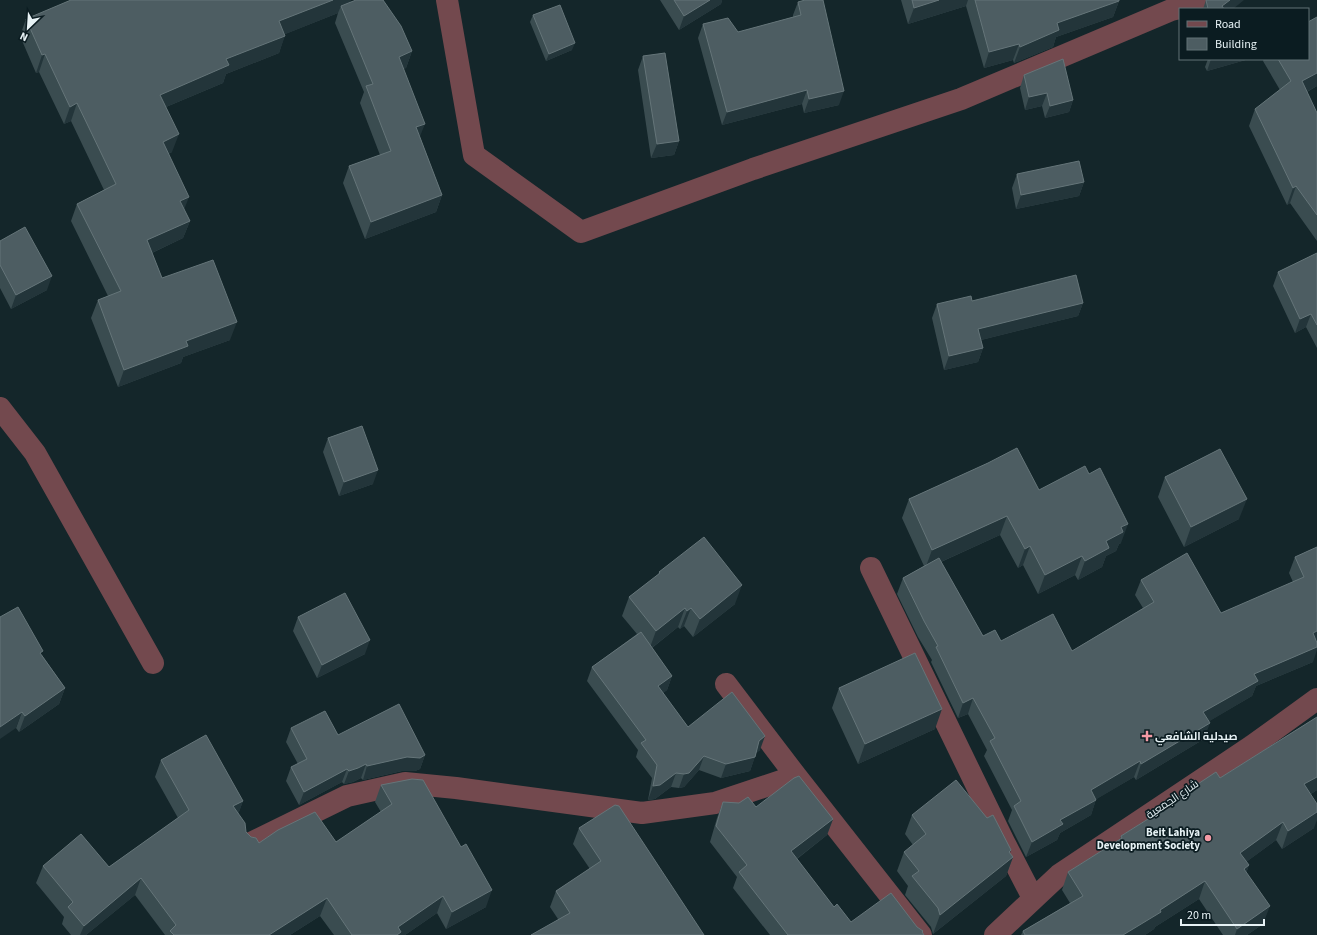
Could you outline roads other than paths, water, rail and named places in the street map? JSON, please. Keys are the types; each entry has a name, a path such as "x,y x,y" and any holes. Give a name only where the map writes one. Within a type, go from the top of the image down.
{"street":[{"path":"447,0 474,155 581,232 753,169 961,99 1171,10 1179,8"},
{"path":"1180,8 1215,0"},
{"path":"0,408 35,453 153,663"},
{"path":"871,568 1004,842 1033,898"},
{"path":"726,684 921,935"},
{"name":"شارع الجمعية","path":"995,935 1059,875 1252,746 1317,699"},
{"path":"251,843 346,796 405,784 464,789 642,813 715,803 796,776"}],"place":[{"name":"صيدلية الشافعي","path":"1147,736"},
{"name":"Beit Lahiya Development Society","path":"1208,838"}]}
